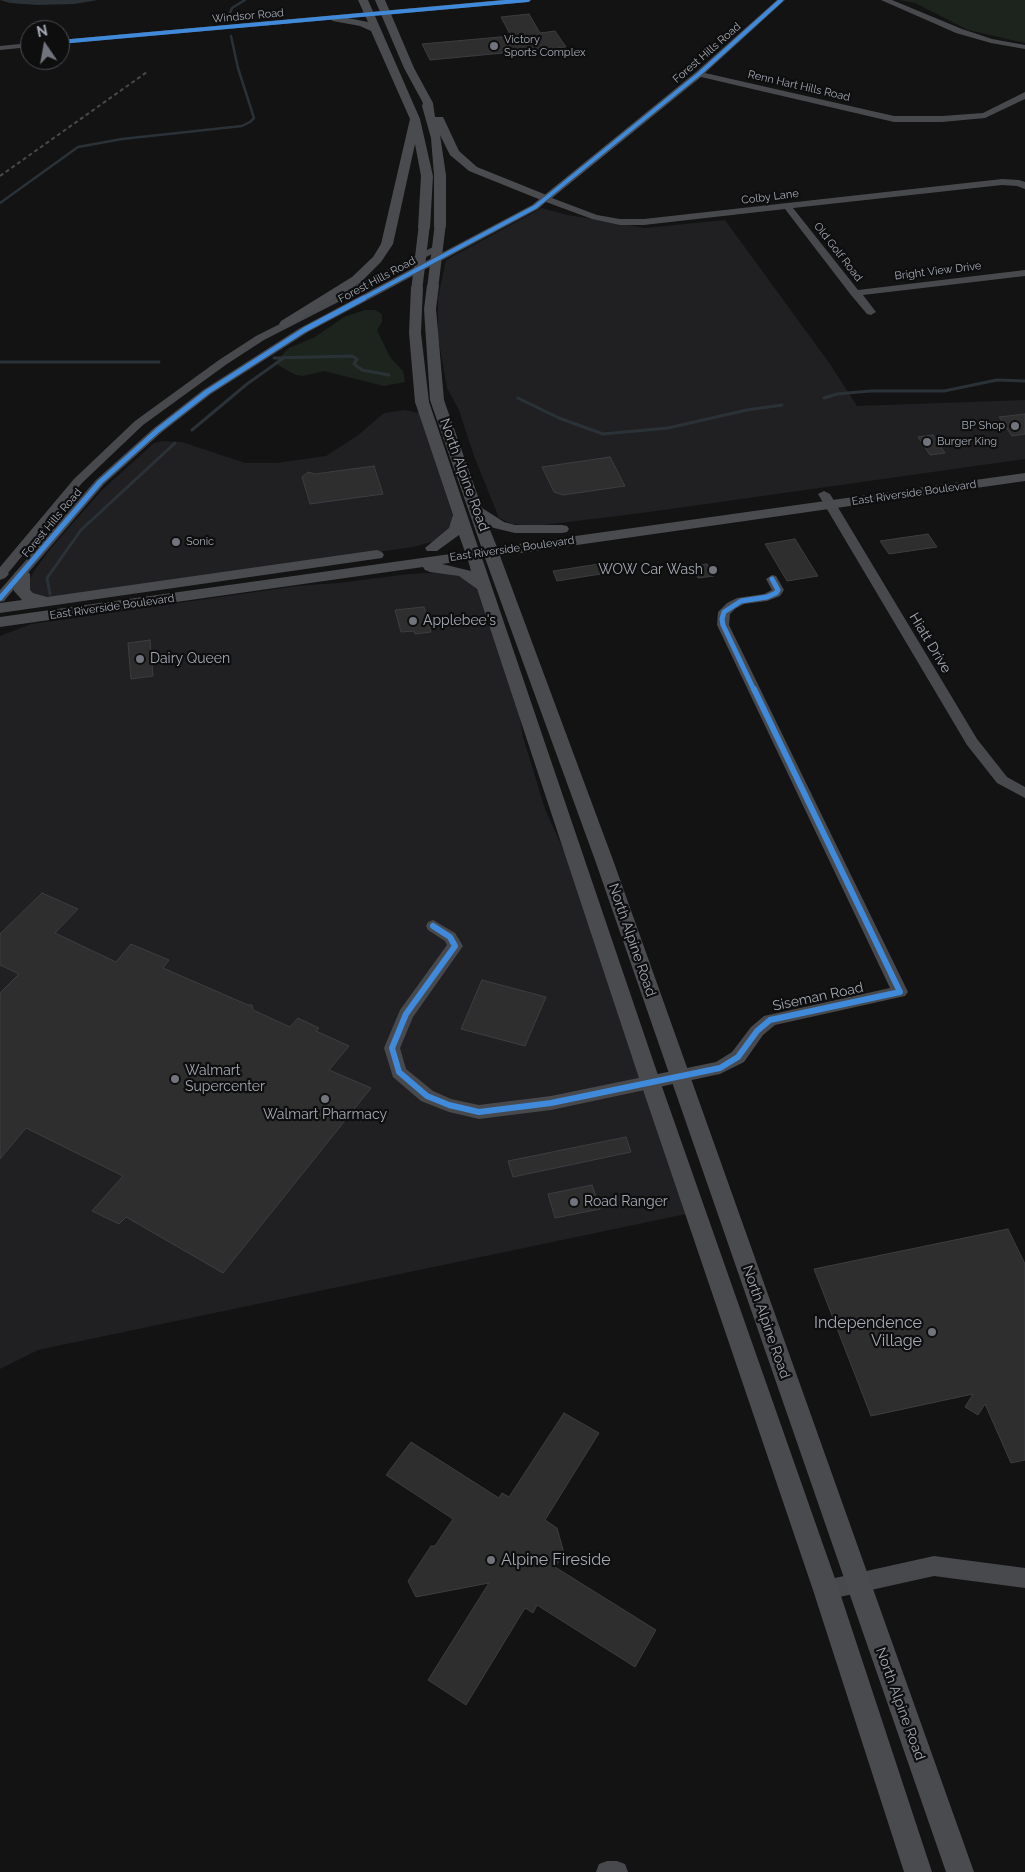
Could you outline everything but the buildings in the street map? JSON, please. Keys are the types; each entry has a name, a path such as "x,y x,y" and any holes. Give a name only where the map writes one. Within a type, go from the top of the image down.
{"main road":[{"name":"North Alpine Road","path":"362,0 415,119 427,176 414,333 422,402 484,587 520,663 604,860 960,1872"},
{"path":"337,18 362,0"},
{"name":"North Alpine Road","path":"380,0 409,68 428,103 427,106 436,138 440,175 440,227 430,309 437,400 504,590 520,663 650,1081 826,1590 918,1872"},
{"path":"337,18 362,23 376,29"},
{"path":"428,103 433,105 454,153 473,169 545,198"},
{"path":"285,324 356,280 377,259 387,244 415,119"},
{"name":"East Riverside Boulevard","path":"489,546 542,545 827,500 1025,466"},
{"name":"East Riverside Boulevard","path":"0,608 70,606 397,566 562,529 1025,477"},
{"path":"476,510 499,525 515,529 562,529"},
{"path":"432,548 450,536 456,529 460,514"},
{"path":"504,590 508,569 514,560 542,545"},
{"name":"East Riverside Boulevard","path":"0,622 70,606 432,548 471,549"},
{"path":"397,566 441,567 463,572 484,587"},
{"path":"22,574 22,591 28,597 39,601 70,606"},
{"path":"0,630 70,606"}],"street":[{"name":"Windsor Road","path":"70,41 528,0"},
{"name":"Forest Hills Road","path":"0,598 100,482 158,430 207,392 304,330 535,207 699,74 781,0"},
{"path":"885,0 959,31 991,41 1025,47"},
{"path":"0,48 20,46"},
{"name":"Renn Hart Hills Road","path":"699,74 894,119 942,119 985,114 1014,102 1025,95"},
{"name":"Colby Lane","path":"545,198 559,205 595,217 620,222 676,220 1002,182 1019,183 1025,186"},
{"name":"Forest Hills Road","path":"0,575 78,481 138,423 223,362 285,324 516,207 545,198"},
{"name":"Old Golf Road","path":"787,206 871,312"},
{"name":"Bright View Drive","path":"855,293 1025,273"},
{"name":"Hiatt Drive","path":"827,500 972,742 1002,780 1025,793"},
{"name":"Siseman Road","path":"433,926 450,936 455,946 406,1014 392,1048 399,1072 427,1096 449,1105 478,1112 550,1103 720,1068 732,1062 743,1052 757,1031 770,1020 900,992 723,625 724,612 731,606 741,601 767,597 776,593 778,590 772,579"},
{"path":"826,1590 934,1566 1025,1578"},
{"path":"607,1872 617,1872"}],"shaded area":[{"path":"0,0 98,0 74,4 37,5 10,3"},
{"path":"899,0 1025,0 1025,43 968,30 915,3"},
{"path":"542,208 568,215 645,228 725,220 830,364 857,406 1025,400 1025,459 642,513 535,526 512,524 499,518 474,456 459,410 447,388 438,337 438,298 446,260"},
{"path":"365,310 375,310 382,314 382,322 377,330 390,357 403,371 405,382 384,386 324,371 303,376 296,375 274,363 289,348 315,337 344,317"},
{"path":"405,410 419,413 453,516 451,530 439,540 413,547 47,598 28,594 27,584 51,548 101,491 154,443 163,441 182,442 245,463 276,463 326,456 357,436 384,413"},
{"path":"446,572 465,578 477,590 519,714 523,737 545,809 570,864 686,1214 38,1350 0,1369 0,636 31,624 297,586"}],"waterway":[{"path":"228,18 232,8 245,0"},
{"path":"0,203 78,147 122,139 242,126 250,122 254,118 238,68 231,36"},
{"path":"284,358 352,356 357,359 354,364 362,370 389,375"},
{"path":"274,358 284,358"},
{"path":"192,430 247,384 284,358"},
{"path":"0,362 159,362"},
{"path":"824,398 837,394 870,391 944,391 997,380 1025,381"},
{"path":"518,398 559,418 603,434 668,428 747,410 782,405"},
{"path":"50,594 47,578 81,530 175,443"}],"railway":[{"path":"0,176 147,72"}],"cycle path":[{"path":"70,41 528,0"},
{"path":"0,598 100,482 158,430 207,392 304,330 535,207 699,74 781,0"},
{"path":"433,926 450,937 455,946 406,1014 392,1048 399,1072 427,1096 449,1105 479,1112 551,1103 720,1068 738,1057 757,1031 770,1020 900,992 723,625 724,612 731,606 741,601 767,597 776,593 778,590 772,579"}],"place":[{"name":"Victory Sports Complex","path":"494,46"},
{"name":"BP Shop","path":"1015,426"},
{"name":"Burger King","path":"927,442"},
{"name":"Sonic","path":"176,542"},
{"name":"WOW Car Wash","path":"713,570"},
{"name":"Applebee's","path":"413,621"},
{"name":"Dairy Queen","path":"140,659"},
{"name":"Walmart Supercenter","path":"175,1079"},
{"name":"Walmart Pharmacy","path":"325,1099"},
{"name":"Road Ranger","path":"574,1202"},
{"name":"Independence Village","path":"932,1332"},
{"name":"Alpine Fireside","path":"491,1560"}]}
